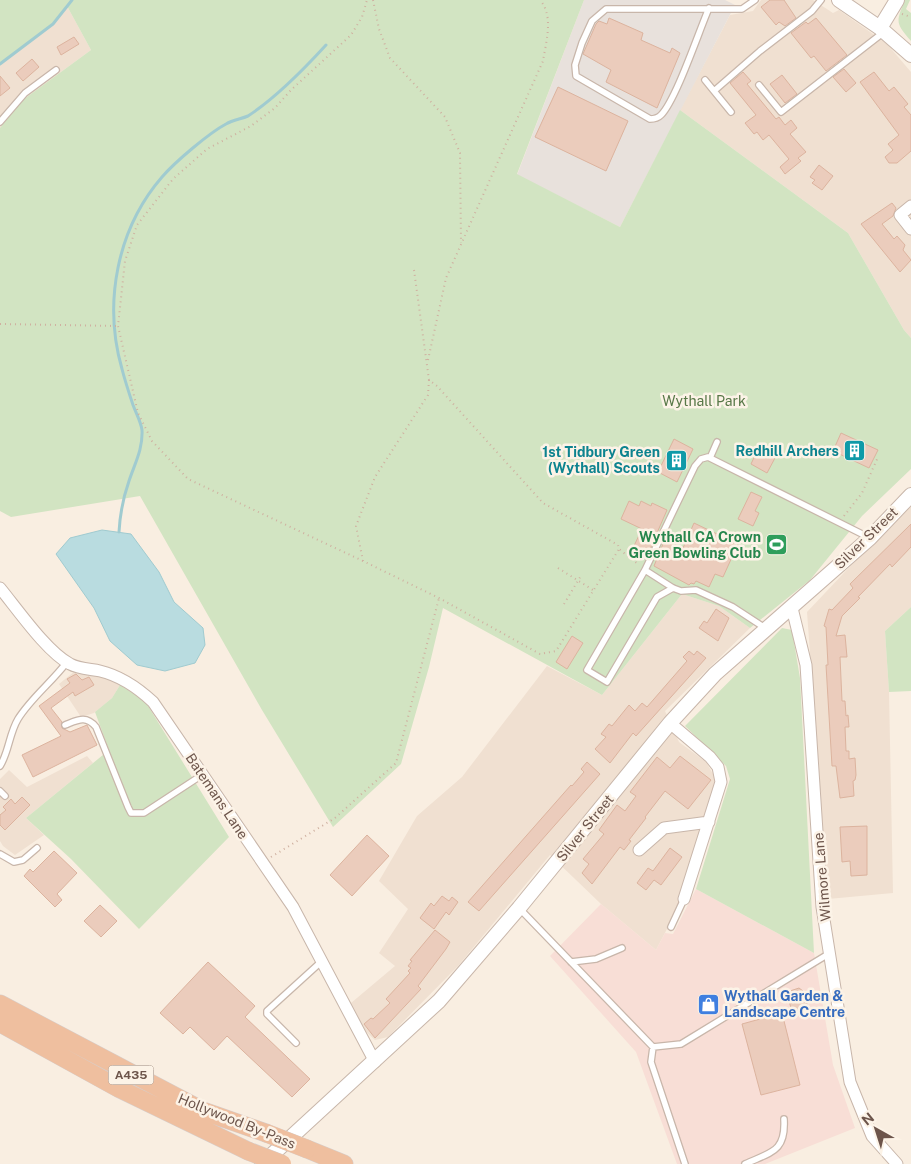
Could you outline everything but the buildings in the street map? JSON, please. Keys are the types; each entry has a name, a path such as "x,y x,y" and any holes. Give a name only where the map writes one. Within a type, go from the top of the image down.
{"highway":[{"name":"Hollywood By-Pass","path":"0,1004 203,1111 266,1133 344,1164"},
{"name":"Hollywood By-Pass","path":"0,1023 120,1089 248,1151 282,1164"}],"street":[{"path":"839,0 882,30 911,55"},
{"path":"882,30 897,0"},
{"path":"911,206 900,215 911,229"},
{"name":"Silver Street","path":"262,1164 375,1062 439,1001 519,908 670,723 715,674 870,538 911,495"},
{"name":"Batemans Lane","path":"0,588 53,651 67,662 112,675 133,685 153,702 293,907 375,1062"},
{"name":"Wilmore Lane","path":"792,608 806,664 822,907 850,1082 872,1136 897,1164"},
{"path":"670,723 698,746 718,767 721,782 684,899"},
{"path":"639,850 664,828 709,822"}],"lane":[{"path":"708,8 676,88 667,106 656,119 650,119 576,76 574,65 592,21 606,9 708,8 742,9 754,0"},
{"path":"714,91 760,51 812,11 821,0"},
{"path":"759,85 781,112 882,30"},
{"path":"0,122 25,93 56,70"},
{"path":"705,80 731,112"},
{"path":"710,458 718,442"},
{"path":"673,588 657,597 607,682 587,670 645,570 695,466 701,459 710,458 870,538"},
{"path":"645,570 673,588 681,591 696,590 733,607 765,629"},
{"path":"0,766 6,758 17,720 31,701 67,662"},
{"path":"65,725 85,718 90,720 96,727 128,807 131,812 136,814 144,813 202,775"},
{"path":"0,791 5,796"},
{"path":"0,854 14,862 23,860 37,848"},
{"path":"671,927 684,899"},
{"path":"519,908 653,1047"},
{"path":"571,962 596,959 622,948"},
{"path":"653,1047 681,1044 830,953"},
{"path":"296,1043 267,1014 267,1011 322,962"},
{"path":"653,1047 651,1062 685,1164"},
{"path":"745,1164 775,1150 785,1135 784,1119"}],"path":[{"path":"367,0 362,17 351,35 291,90 275,108 251,126 207,149 173,179 137,224 125,261 118,326 138,413 152,441 188,479 439,598 540,654 556,651 619,549"},
{"path":"372,0 379,29 390,58 445,117 460,153 461,245"},
{"path":"428,363 446,278 543,61 548,30 547,16 540,0"},
{"path":"364,561 356,526 375,477 428,395 428,363 414,270"},
{"path":"0,324 118,326"},
{"path":"429,380 437,386 543,503 618,545 619,549 645,570"},
{"path":"840,522 862,493 878,457"},
{"path":"558,568 593,590"},
{"path":"564,604 582,574"},
{"path":"262,862 335,818 396,763 439,598"}],"shaded area":[{"path":"584,0 725,0 735,5 620,227 517,175"},
{"path":"761,0 813,0 833,13 839,10 887,44 911,72 911,338 904,330 848,233 680,110 730,15 753,11"},
{"path":"67,6 91,50 20,102 0,128 0,64 53,24"},
{"path":"911,502 911,607 885,631 889,692 893,893 828,899 807,612"},
{"path":"682,594 719,606 750,628 665,711 679,742 706,762 716,779 679,906 656,950 601,904 550,855 458,966 388,1037 375,1040 362,1028 351,1003 395,966 379,953 408,909 379,881 417,816 462,777 547,666 602,695"},
{"path":"75,671 100,675 120,685 112,698 94,713 81,717 59,684"},
{"path":"87,756 93,763 26,818 44,835 15,855 3,846 0,841 0,779 9,770 27,787"},
{"name":"Wythall Garden & Landscape Centre","path":"696,889 814,953 833,1065 855,1128 765,1164 677,1164 636,1052 550,956 601,904 656,950 665,933 673,934"}],"green space":[{"name":"Wythall Park","path":"0,0 584,0 517,174 620,227 680,110 848,233 904,330 911,338 911,469 862,516 810,580 750,628 719,606 682,594 602,695 443,608 429,667 401,764 333,827 262,710 140,496 11,517 0,511 0,128 20,102 91,50 67,6 53,24 0,64"},
{"path":"905,0 910,0 906,9 911,13 911,41 902,30 899,22"},
{"path":"911,607 911,691 889,692 885,631"},
{"path":"782,628 792,630 800,678 814,953 696,889 730,779 726,766 685,726"},
{"path":"120,685 145,701 229,837 139,929 71,859 26,818 109,750 95,712 112,698"}],"water":[{"path":"102,530 131,534 159,572 174,602 203,628 205,645 195,663 165,671 137,665 110,641 94,608 56,554 70,538"}],"waterway":[{"path":"0,64 53,24 72,0"},
{"path":"119,532 123,500 138,456 142,437 141,424 133,405 116,344 114,318 114,293 118,268 134,220 147,197 162,177 183,156 219,128 248,116 258,109 289,83 326,45"}],"place":[{"name":"Redhill Archers","path":"855,451"},
{"name":"1st Tidbury Green (Wythall) Scouts","path":"676,460"},
{"name":"Wythall CA Crown Green Bowling Club","path":"777,545"},
{"name":"Wythall Garden & Landscape Centre","path":"708,1004"}]}
